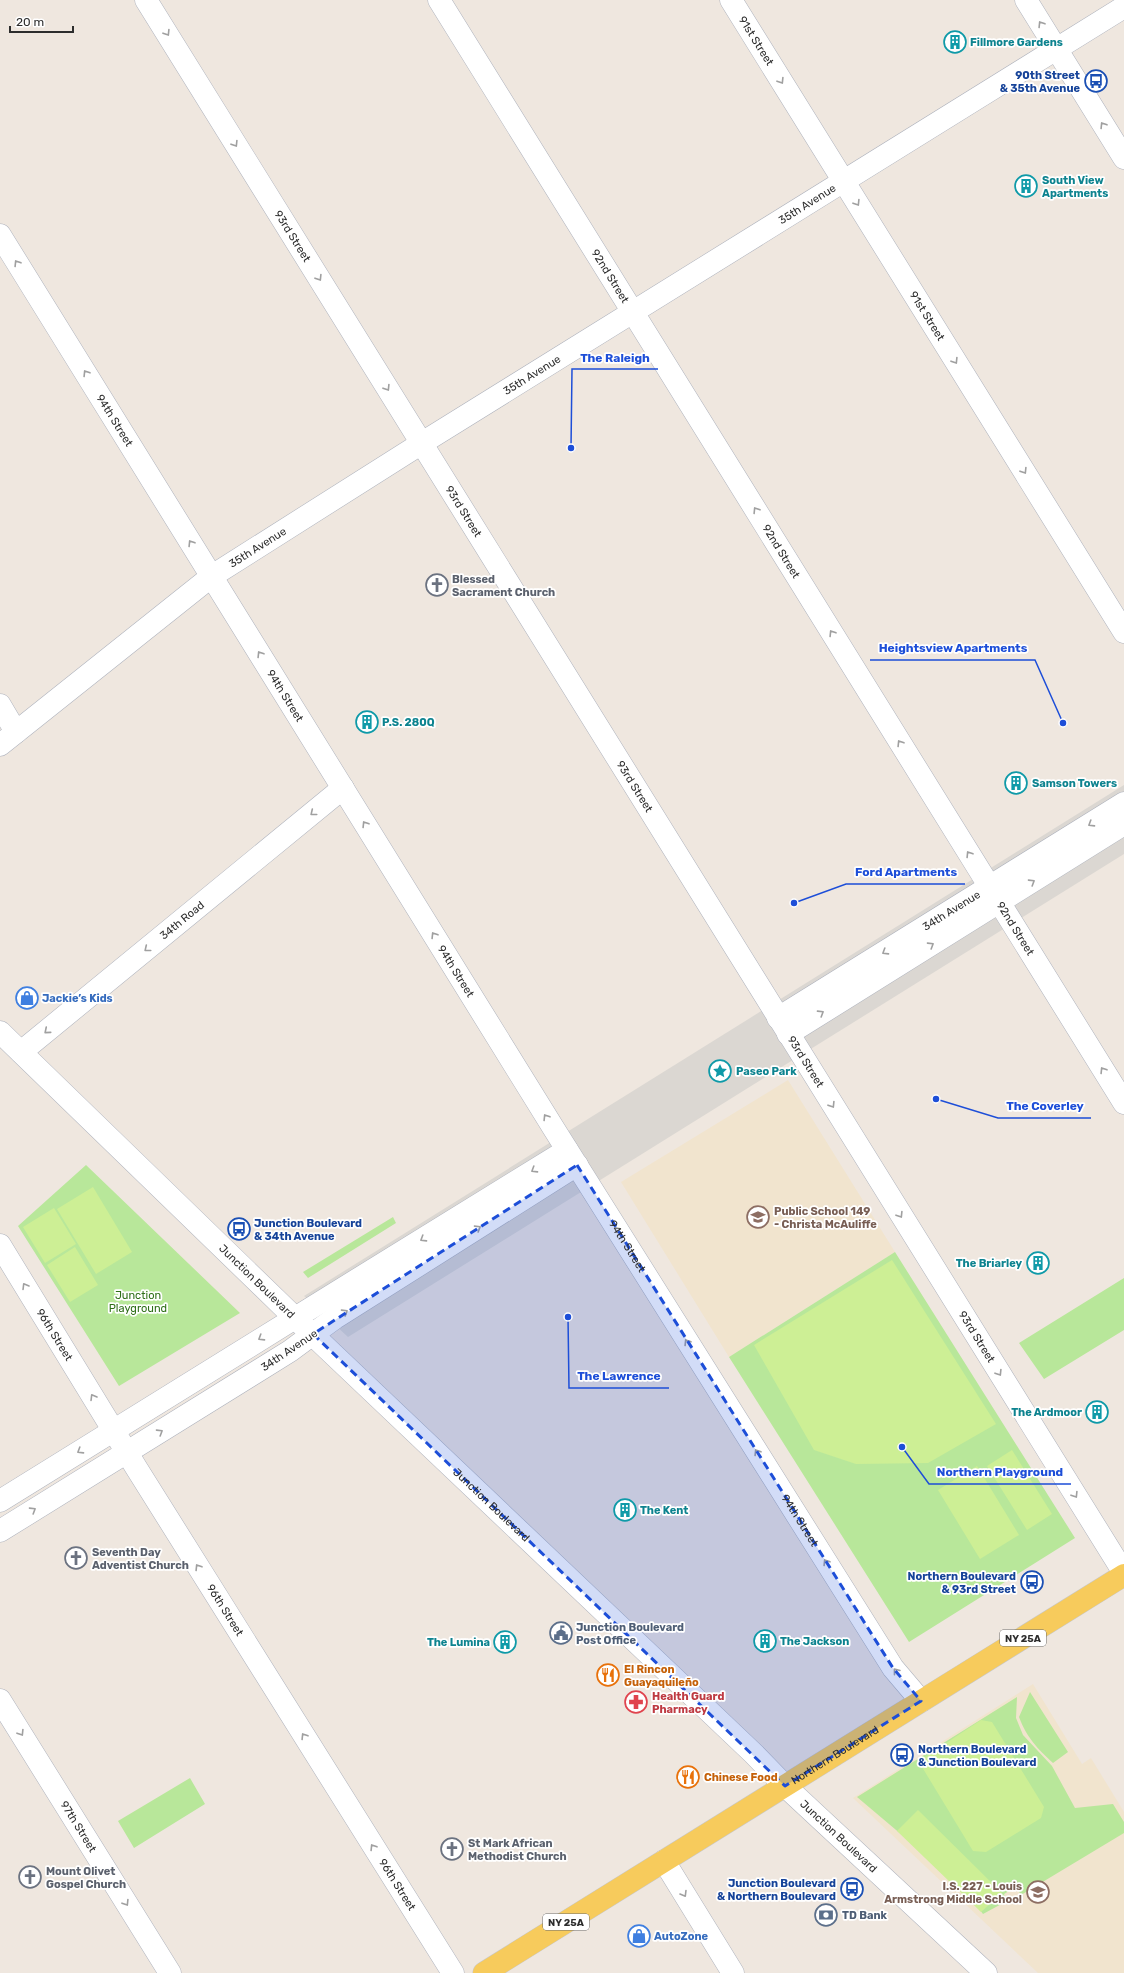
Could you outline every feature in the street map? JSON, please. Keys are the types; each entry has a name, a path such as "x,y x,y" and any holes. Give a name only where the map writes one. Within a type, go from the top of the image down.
{"main road":[{"name":"Northern Boulevard","path":"484,1973 1124,1574"}],"street":[{"name":"93rd Street","path":"146,0 1124,1574"},
{"name":"92nd Street","path":"439,0 634,312 1124,1104"},
{"name":"91st Street","path":"731,0 1124,632"},
{"path":"1026,0 1124,158"},
{"name":"35th Avenue","path":"8,739 212,576 422,443 1124,7"},
{"name":"94th Street","path":"0,235 572,1158 894,1668 921,1701"},
{"path":"0,706 8,739"},
{"name":"34th Road","path":"21,1052 343,788"},
{"name":"34th Avenue","path":"783,1026 994,894 1124,803"},
{"name":"34th Avenue","path":"994,894 1124,824"},
{"name":"Junction Boulevard","path":"0,1032 295,1318 786,1786 986,1973"},
{"name":"34th Avenue","path":"0,1501 295,1318 572,1158"},
{"name":"34th Avenue","path":"0,1531 290,1351 335,1318 572,1158"},
{"name":"96th Street","path":"0,1245 127,1452 453,1973"},
{"name":"97th Street","path":"0,1700 170,1973"},
{"path":"664,1861 733,1973"}],"highlighted area":[{"path":"577,1165 893,1668 921,1701 785,1786 313,1334"}],"shaded area":[{"name":"Paseo Park","path":"1124,785 1124,854 348,1337 304,1296"},
{"name":"Public School 149 - Christa McAuliffe","path":"788,1080 895,1252 729,1357 621,1182"},
{"name":"I.S. 227 - Louis Armstrong Middle School","path":"1033,1684 1082,1764 1091,1758 1124,1812 1124,1973 1038,1973 853,1798"}],"green space":[{"name":"Junction Playground","path":"86,1165 240,1313 119,1386 18,1226"},
{"path":"93,1187 132,1252 96,1274 57,1209"},
{"path":"54,1208 76,1244 45,1263 23,1227"},
{"path":"393,1217 396,1223 308,1278 303,1272"},
{"path":"75,1247 98,1285 70,1302 47,1265"},
{"path":"895,1252 1075,1538 909,1642 729,1357"},
{"path":"892,1260 996,1424 928,1463 856,1464 814,1450 754,1345"},
{"path":"1124,1278 1124,1330 1044,1379 1019,1343"},
{"path":"1012,1450 1052,1514 1027,1530 987,1466"},
{"path":"977,1466 1019,1535 980,1559 938,1490"},
{"path":"1030,1692 1068,1752 1053,1763 1033,1742 1025,1731 1019,1717"},
{"path":"1017,1697 1016,1718 1023,1735 1052,1766 1075,1808 1113,1804 1124,1822 1124,1833 1021,1895 1016,1887 1004,1894 1007,1901 983,1914 960,1884 857,1797"},
{"path":"981,1720 992,1722 1044,1807 1041,1818 986,1852 973,1851 922,1767 925,1757"},
{"path":"190,1778 205,1804 134,1848 118,1821"},
{"path":"918,1810 1002,1893 981,1912 897,1831"}],"place":[{"name":"Fillmore Gardens","path":"955,42"},
{"name":"90th Street & 35th Avenue","path":"1096,81"},
{"name":"South View Apartments","path":"1026,186"},
{"name":"The Raleigh","path":"571,448"},
{"name":"Blessed Sacrament Church","path":"437,585"},
{"name":"P.S. 280Q","path":"367,722"},
{"name":"Heightsview Apartments","path":"1063,723"},
{"name":"Samson Towers","path":"1016,783"},
{"name":"Ford Apartments","path":"794,903"},
{"name":"Jackie’s Kids","path":"27,998"},
{"name":"Paseo Park","path":"720,1071"},
{"name":"The Coverley","path":"936,1099"},
{"name":"Public School 149 - Christa McAuliffe","path":"758,1217"},
{"name":"Junction Boulevard & 34th Avenue","path":"239,1229"},
{"name":"The Briarley","path":"1038,1263"},
{"name":"The Lawrence","path":"568,1317"},
{"name":"The Ardmoor","path":"1097,1412"},
{"name":"Northern Playground","path":"902,1447"},
{"name":"The Kent","path":"625,1510"},
{"name":"Seventh Day Adventist Church","path":"76,1558"},
{"name":"Northern Boulevard & 93rd Street","path":"1032,1582"},
{"name":"Junction Boulevard Post Office","path":"561,1633"},
{"name":"The Jackson","path":"765,1641"},
{"name":"The Lumina","path":"505,1642"},
{"name":"El Rincon Guayaquileño","path":"608,1675"},
{"name":"Health Guard Pharmacy","path":"636,1702"},
{"name":"Northern Boulevard & Junction Boulevard","path":"902,1755"},
{"name":"Chinese Food","path":"688,1777"},
{"name":"St Mark African Methodist Church","path":"452,1849"},
{"name":"Mount Olivet Gospel Church","path":"30,1877"},
{"name":"Junction Boulevard & Northern Boulevard","path":"852,1889"},
{"name":"I.S. 227 - Louis Armstrong Middle School","path":"1038,1892"},
{"name":"TD Bank","path":"826,1915"},
{"name":"AutoZone","path":"639,1936"}]}
